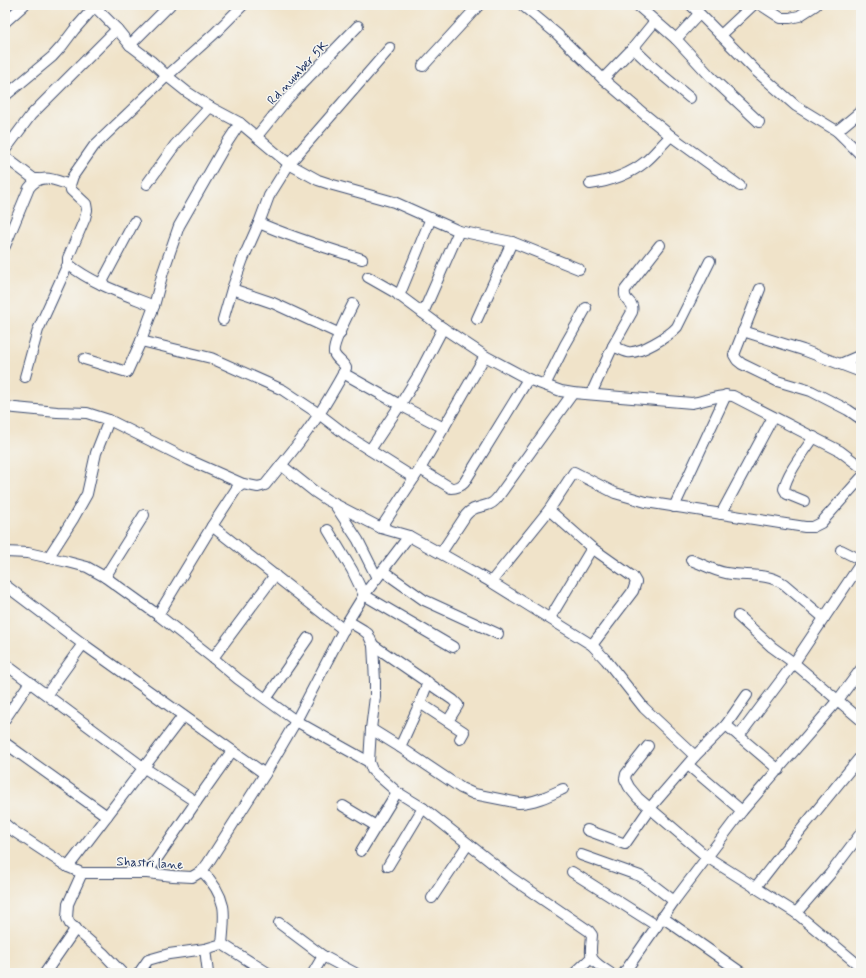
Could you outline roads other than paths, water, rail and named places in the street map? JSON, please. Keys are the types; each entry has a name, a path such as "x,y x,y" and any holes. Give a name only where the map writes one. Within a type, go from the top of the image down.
{"street":[{"path":"5,22 24,5"},
{"path":"130,45 170,5"},
{"path":"25,377 38,330 68,264 68,258 87,210 86,204 72,190 70,185 73,176 94,146 244,5"},
{"path":"424,66 480,5"},
{"path":"522,5 557,34 603,79 671,136 740,186"},
{"path":"637,5 676,39 711,77 759,122"},
{"path":"691,5 756,71 796,106 837,131 861,155"},
{"path":"721,35 753,5"},
{"path":"761,5 781,18 800,16 810,7"},
{"path":"5,96 52,57 94,6 117,29 130,45 187,92 210,107 240,123 289,164 318,180 394,202 459,231 512,242 579,269"},
{"path":"676,39 700,14"},
{"path":"603,79 633,48 655,21"},
{"name":"Rd number 5K","path":"257,136 288,98 358,26"},
{"path":"5,150 31,115 117,29"},
{"path":"223,320 243,259 269,196 289,164 390,48"},
{"path":"633,48 690,98"},
{"path":"146,184 175,145 210,107"},
{"path":"837,131 861,110"},
{"path":"84,359 127,372 141,341 154,306 162,272 179,226 223,149 240,123"},
{"path":"590,184 605,182 634,169 645,162 671,136"},
{"path":"5,157 34,178 38,179"},
{"path":"5,246 29,188 33,182 44,178 70,185"},
{"path":"399,296 431,218"},
{"path":"101,284 134,222"},
{"path":"259,223 290,236 362,259"},
{"path":"423,314 459,231"},
{"path":"477,319 512,242"},
{"path":"591,394 613,346 629,319 633,308 632,304 625,298 625,290 660,245"},
{"path":"613,346 627,352 633,352 648,347 673,332 677,327 710,261"},
{"path":"68,264 101,284 154,306"},
{"path":"368,277 399,296 485,356 528,379 561,391 573,393 692,403 719,396 733,396 840,451 861,468"},
{"path":"232,289 273,303 340,334"},
{"path":"760,289 734,355 737,360 742,364 777,380 811,391 848,410 861,419"},
{"path":"5,407 87,413 109,420 189,460 243,484 258,487 265,485 319,414 346,368 344,363 334,355 334,350 353,304"},
{"path":"545,385 586,308"},
{"path":"370,450 418,376 443,328"},
{"path":"743,331 803,350 861,372"},
{"path":"141,341 211,358 283,390 349,436 414,478"},
{"path":"840,364 861,354"},
{"path":"381,528 414,478 485,356"},
{"path":"343,373 444,428"},
{"path":"420,468 451,488 461,486 528,379"},
{"path":"440,553 470,510 494,502 573,393"},
{"path":"674,507 726,396"},
{"path":"721,514 773,417"},
{"path":"48,558 87,494 96,453 109,420"},
{"path":"804,501 787,494 784,489 786,481 814,437"},
{"path":"281,465 315,492 334,504 381,528 409,536 491,582 592,645 606,660 644,708 695,756"},
{"path":"491,582 549,510 574,472 615,493 646,502 806,527 813,527 822,523 861,478"},
{"path":"158,615 212,526 237,488 243,484"},
{"path":"334,504 380,574 424,600 498,634"},
{"path":"549,510 592,548 633,577 636,582 633,592 592,645"},
{"path":"105,577 144,514"},
{"path":"212,526 275,575 346,625 363,630 368,634 373,645 375,681 369,762 372,770 397,792 423,808 510,876 590,931 592,935 590,952 591,958 595,963 610,973"},
{"path":"328,530 352,570 364,595 453,647"},
{"path":"222,944 223,907 219,894 212,881 202,871 265,774 296,720 346,625 364,595 409,536"},
{"path":"550,618 592,548"},
{"path":"739,736 794,663 861,562 841,550"},
{"path":"5,552 28,553 87,567 105,577 158,615 238,679 266,699 296,720 369,762"},
{"path":"691,560 724,573 761,575 778,580 824,618"},
{"path":"213,658 275,575"},
{"path":"5,585 182,716 265,774"},
{"path":"738,616 772,647 794,663 861,720"},
{"path":"266,699 308,638"},
{"path":"47,694 83,644"},
{"path":"373,645 428,682 458,705 448,721"},
{"path":"5,664 143,767 196,802"},
{"path":"624,973 674,901 742,811 838,700 861,669"},
{"path":"5,719 30,682"},
{"path":"400,747 428,682"},
{"path":"587,830 625,844 650,808 695,756 726,725 747,695"},
{"path":"420,703 464,732 460,739"},
{"path":"68,867 182,716"},
{"path":"726,725 778,770"},
{"path":"371,729 461,788 474,794 525,803 563,789"},
{"path":"5,743 107,816"},
{"path":"648,746 626,774 625,779 629,787 638,798 707,857 796,913 861,967"},
{"path":"147,873 232,751"},
{"path":"756,888 783,852 861,756"},
{"path":"688,765 742,811"},
{"path":"361,851 397,792"},
{"path":"343,806 376,826"},
{"path":"388,866 423,808"},
{"name":"Shastri lane","path":"5,824 68,867 82,873 147,873 192,877 202,871"},
{"path":"796,913 830,874 861,833"},
{"path":"432,898 468,844"},
{"path":"581,855 640,876 674,901"},
{"path":"572,872 660,922 742,973"},
{"path":"82,873 68,904 67,918 70,924 76,928 111,969 122,973"},
{"path":"279,923 323,956 355,973"},
{"path":"45,973 76,928"},
{"path":"139,973 148,960 169,954 205,950 222,944"},
{"path":"222,944 268,973"},
{"path":"205,950 208,973"},
{"path":"312,973 323,956"},
{"path":"575,973 591,958"}]}
